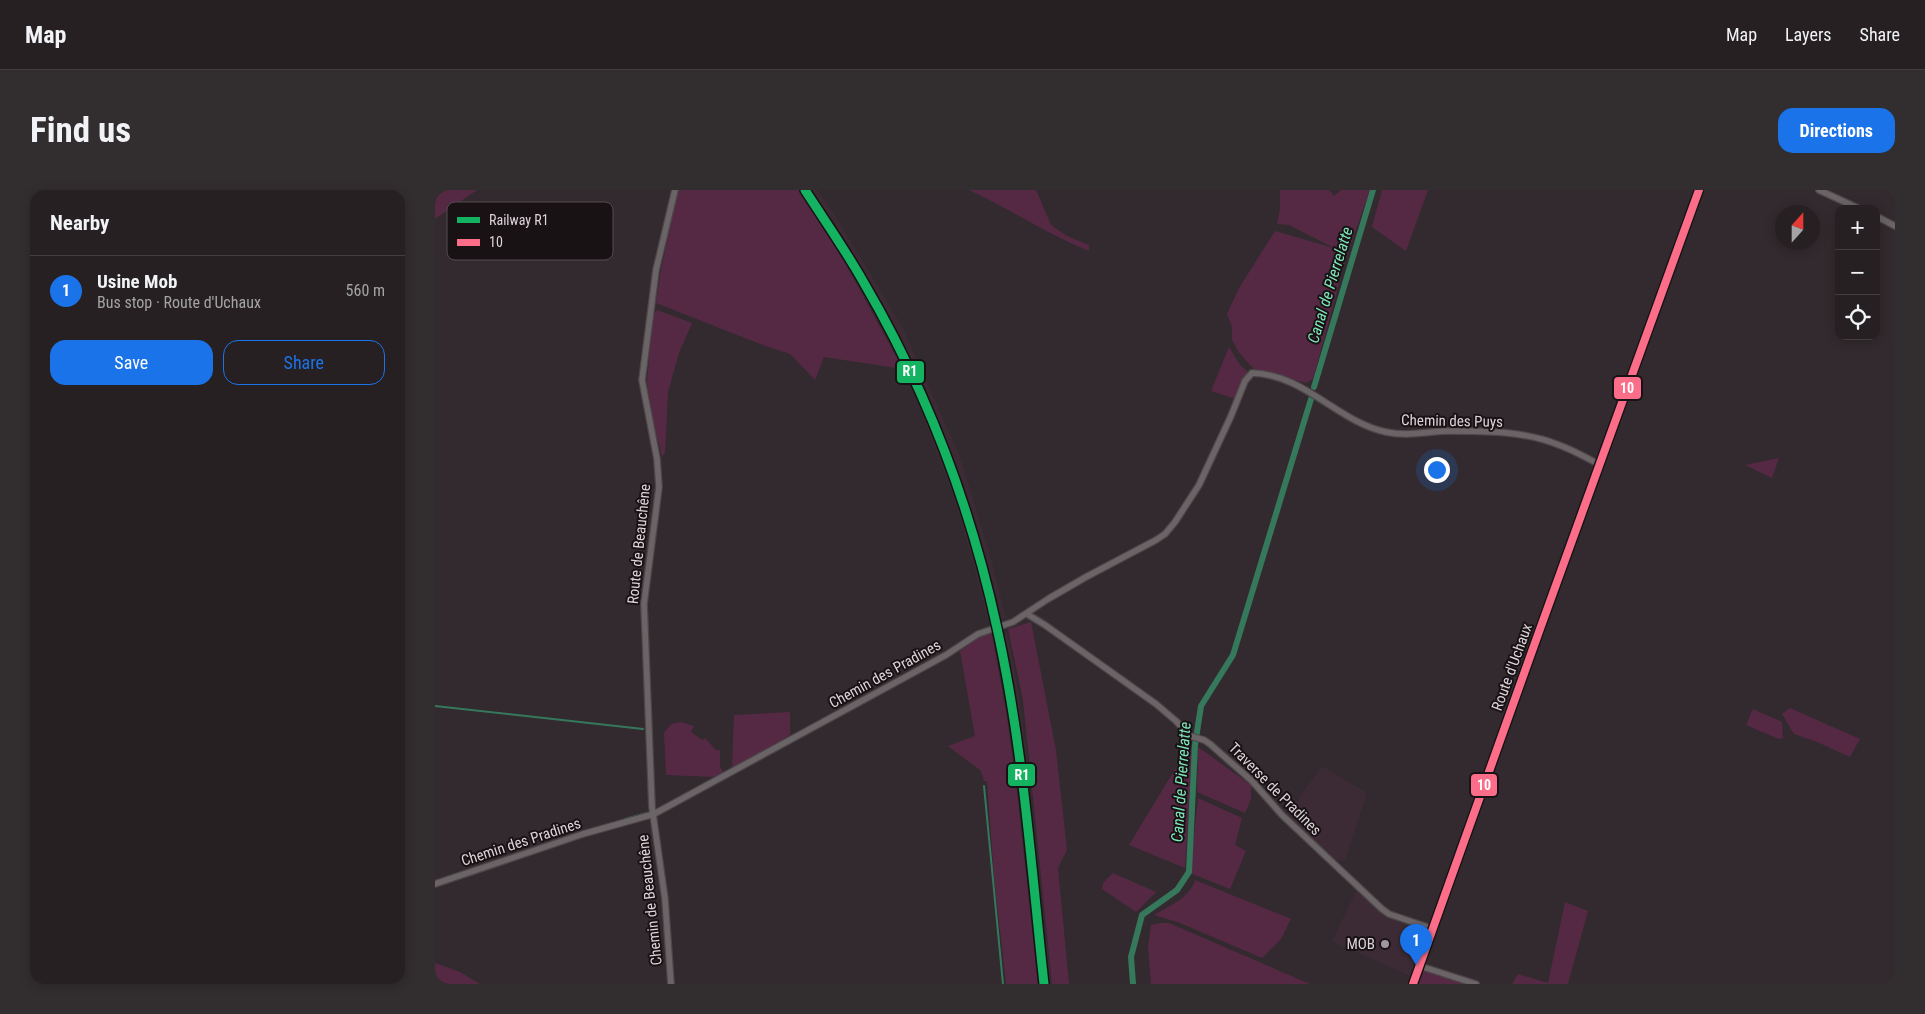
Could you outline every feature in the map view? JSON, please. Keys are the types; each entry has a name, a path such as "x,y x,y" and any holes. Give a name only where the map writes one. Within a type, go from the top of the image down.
{"main road":[{"name":"Route d'Uchaux","path":"1413,984 1699,190"}],"street":[{"name":"Route de Beauchêne","path":"654,814 652,807 644,604 659,487 657,459 642,380 656,270 675,190"},
{"path":"1819,190 1851,205"},
{"path":"1880,218 1895,226"},
{"name":"Chemin des Pradines","path":"435,884 583,834 654,814 946,655 978,634 1008,625 1086,577 1156,540 1175,522 1206,471 1245,381 1252,372"},
{"name":"Chemin des Puys","path":"1252,372 1261,373 1301,386 1357,420 1385,432 1413,434 1467,431 1525,436 1559,445 1600,465"},
{"name":"Traverse de Pradines","path":"1027,614 1156,704 1176,721 1185,733 1210,744 1252,781 1282,815 1382,909 1389,914 1433,929"},
{"name":"Chemin de Beauchêne","path":"654,814 665,899 671,984"},
{"path":"1420,966 1476,984"}],"shaded area":[{"path":"440,190 477,190 460,202 447,202 447,211 435,219 435,193"},
{"path":"678,190 799,190 845,263 903,369 824,357 815,380 790,354 656,303"},
{"path":"799,190 817,190 836,217 903,328 961,459 992,562 1006,618 988,621 972,558 952,492 903,369 877,320"},
{"path":"969,190 1036,190 1051,225 1067,236 1089,245 1089,251 1058,237"},
{"path":"1280,190 1329,190 1334,196 1341,190 1370,190 1340,276 1338,268 1339,284 1313,379 1306,383 1254,369 1239,353 1232,340 1232,327 1227,314 1239,288 1275,231 1334,248 1289,225 1277,224 1280,209"},
{"path":"1382,190 1428,190 1406,251 1372,227"},
{"path":"657,310 692,323 679,353 668,392 665,453 662,456 654,426 647,382 653,315"},
{"path":"1229,347 1240,365 1248,372 1236,399 1211,391"},
{"path":"1779,458 1772,478 1745,465"},
{"path":"1031,622 1056,750 1067,850 1058,868 1069,984 1052,984 1023,700 1008,629"},
{"path":"1007,633 1015,672 1026,749 1051,984 1039,984 1016,769 994,635"},
{"path":"992,634 1007,717 1016,783 1038,984 1006,984 994,877 987,781 984,781 981,771 948,746 975,736 960,651 982,635"},
{"path":"1790,708 1860,739 1850,757 1794,734 1782,714"},
{"path":"1753,709 1782,722 1783,738 1779,739 1746,725"},
{"path":"790,712 790,735 732,769 734,715"},
{"path":"681,722 694,726 691,732 702,740 705,738 716,750 720,750 720,767 724,773 713,777 666,775 664,733 671,724"},
{"path":"1189,746 1193,748 1185,868 1129,845"},
{"path":"1198,747 1251,785 1251,799 1245,813 1197,792"},
{"path":"1322,766 1367,793 1345,861 1332,860 1286,816"},
{"path":"1198,798 1242,818 1235,845 1246,851 1230,889 1190,873"},
{"path":"1113,873 1156,892 1136,912 1102,889 1103,883"},
{"path":"1195,880 1291,919 1281,939 1262,958 1180,923 1154,915 1184,897"},
{"path":"1356,891 1384,913 1429,931 1412,977 1332,941"},
{"path":"1565,902 1588,911 1568,984 1512,984 1518,974 1548,983"},
{"path":"1169,923 1310,984 1151,984 1148,947 1151,925"},
{"path":"435,963 460,972 480,984 435,984"},
{"path":"1422,970 1467,984 1417,984"}],"waterway":[{"name":"Canal de Pierrelatte","path":"1314,387 1373,190"},
{"name":"Canal de Pierrelatte","path":"1133,984 1131,957 1142,915 1177,890 1189,872 1195,745 1201,706 1233,655 1311,399"},
{"path":"435,706 643,729"},
{"path":"984,786 1003,984"},
{"path":"625,819 647,813"},
{"path":"435,881 513,855"}],"rail line":[{"name":"R1","path":"805,190 857,271 907,365 944,450 974,538 997,628 1013,716 1020,761 1044,984"}],"transit line":[{"name":"10","path":"1413,984 1699,190"}],"place":[{"name":"MOB","path":"1385,944"},
{"name":"Usine Mob","path":"1416,965"}]}
